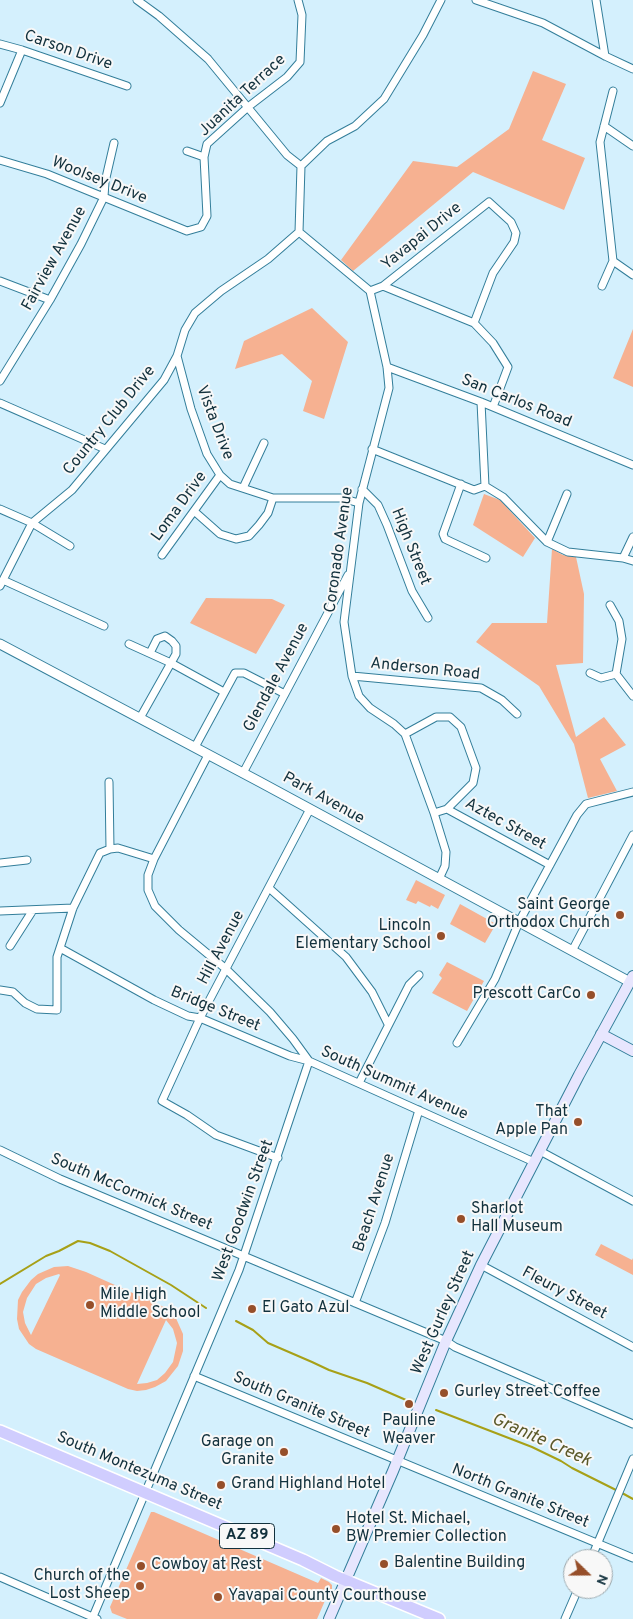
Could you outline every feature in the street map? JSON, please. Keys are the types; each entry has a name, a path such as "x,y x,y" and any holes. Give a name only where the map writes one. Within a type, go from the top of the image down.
{"main road":[{"name":"West Gurley Street","path":"329,1619 446,1341 481,1265 631,979"},
{"path":"601,1034 633,1051"},
{"name":"South Montezuma Street","path":"0,1431 346,1580"},
{"name":"AZ 89","path":"346,1580 439,1619"}],"street":[{"path":"137,0 159,16 208,59 287,155 301,166"},
{"name":"Juanita Terrace","path":"187,231 201,227 207,216 204,157 207,144 248,107 287,77 300,62 302,15 298,0"},
{"path":"370,291 299,232 301,166 327,141 355,126 384,99 423,35 441,0"},
{"path":"476,0 543,23 633,69"},
{"path":"594,1 605,56"},
{"name":"Carson Drive","path":"0,44 127,86"},
{"path":"0,104 22,50"},
{"path":"602,286 613,261 600,142 613,91"},
{"path":"604,126 633,146"},
{"name":"Fairview Avenue","path":"0,380 50,300 104,197 105,182 114,143"},
{"path":"187,151 204,157"},
{"name":"Woolsey Drive","path":"0,160 47,174 187,231"},
{"name":"Yavapai Drive","path":"370,291 383,286 488,202 511,222 516,233 514,242 493,273 474,323"},
{"name":"Country Club Drive","path":"2,583 32,522 72,490 164,380 177,356 185,330 195,313 221,291 268,259 299,232"},
{"path":"613,261 633,275"},
{"path":"0,281 50,300"},
{"path":"383,286 474,323 493,343 508,367 494,407"},
{"name":"Coronado Avenue","path":"370,291 387,367 389,388 359,502 344,622 352,676 359,696 370,708 405,734"},
{"name":"Vista Drive","path":"177,356 191,409 207,454 220,476 230,484 273,498 341,498 359,502"},
{"name":"San Carlos Road","path":"387,367 494,407 633,465"},
{"path":"0,402 105,449"},
{"path":"481,402 485,486"},
{"path":"243,488 264,443"},
{"path":"372,449 474,490 485,486"},
{"name":"Loma Drive","path":"162,555 220,476"},
{"path":"461,484 442,534 445,539 486,558"},
{"path":"485,486 503,497 547,542 568,552 623,558 633,561"},
{"name":"High Street","path":"362,488 378,505 412,591 428,618"},
{"path":"547,542 567,494"},
{"path":"194,511 220,534 236,539 249,536 254,531 268,513 273,498"},
{"path":"0,509 32,522 70,546"},
{"path":"623,558 633,537"},
{"name":"Glendale Avenue","path":"242,773 350,570"},
{"path":"2,583 104,626"},
{"path":"610,605 619,621 622,639 616,674 633,696"},
{"path":"140,718 176,654 176,646 165,636 156,639 150,653"},
{"name":"Park Avenue","path":"0,644 572,951 631,979"},
{"path":"129,644 171,663 224,692"},
{"path":"195,747 235,672 244,673 285,694"},
{"path":"590,673 601,678 616,674"},
{"name":"Anderson Road","path":"352,676 481,688 502,700 517,714"},
{"path":"434,814 447,809 473,782 476,768 461,727 450,717 436,717 405,734 446,852 445,866 439,879"},
{"path":"0,990 13,992 25,1003 37,1009 57,1010 57,956 73,908 100,853 118,848 154,859 208,755"},
{"path":"109,782 110,849"},
{"path":"457,1042 494,979 518,922 577,815 586,804 633,792"},
{"name":"Hill Avenue","path":"278,1158 216,1135 162,1101 200,1018 310,809"},
{"name":"Aztec Street","path":"447,809 550,865"},
{"path":"572,951 633,835"},
{"name":"South Summit Avenue","path":"154,859 148,875 148,890 155,906 179,930 226,969 270,1012 309,1061 534,1162"},
{"path":"0,863 27,860"},
{"path":"270,888 346,957 372,992 388,1024"},
{"path":"0,910 73,908"},
{"path":"10,946 33,910"},
{"name":"Bridge Street","path":"60,948 154,1000 188,1016 200,1018 290,1056 309,1061"},
{"path":"359,1083 409,985 419,975"},
{"name":"West Goodwin Street","path":"94,1618 244,1256 309,1061"},
{"name":"Beach Avenue","path":"355,1303 386,1223 419,1110"},
{"name":"South McCormick Street","path":"0,1150 60,1178 446,1341 455,1348 633,1424"},
{"path":"540,1152 633,1201"},
{"name":"Fleury Street","path":"481,1265 633,1347"},
{"name":"South Granite Street","path":"194,1376 397,1460"},
{"path":"596,1549 633,1459"},
{"name":"North Granite Street","path":"397,1460 633,1558"},
{"path":"0,1577 94,1618"},
{"path":"565,1619 574,1599"}],"shaded area":[{"path":"533,71 566,84 542,140 585,158 564,210 473,172 353,271 341,260 413,161 457,167 509,129"},
{"path":"312,308 348,342 324,419 303,411 312,381 282,354 235,369 244,341"},
{"path":"633,329 633,387 613,378"},
{"path":"484,494 500,500 535,538 523,557 473,525"},
{"path":"552,549 563,555 576,557 584,594 583,663 556,665 576,737 604,717 626,745 600,759 617,791 588,798 574,744 539,686 476,642 492,623 547,623"},
{"path":"206,598 272,599 285,605 256,654 190,623"},
{"path":"416,880 445,895 438,909 418,901 416,904 406,900"},
{"path":"460,904 496,924 485,943 450,924"},
{"path":"447,962 484,981 467,1011 432,993 442,978 439,975"},
{"path":"601,1244 632,1260 633,1258 633,1275 595,1255"},
{"path":"68,1266 86,1272 164,1307 175,1316 183,1334 183,1351 178,1366 166,1381 146,1390 128,1389 36,1349 29,1344 19,1329 17,1319 18,1300 31,1280 38,1274 54,1267","holes":["60,1275 31,1335 25,1323 23,1312 27,1298 36,1284 46,1278","166,1320 173,1329 177,1343 173,1362 157,1380 137,1384"]},
{"path":"151,1512 318,1583 321,1578 332,1585 332,1593 330,1597 327,1596 317,1619 127,1619 112,1613 110,1607"}],"waterway":[{"name":"Granite Creek","path":"0,1284 46,1256 78,1241 90,1243 110,1251 171,1285 206,1308"},
{"name":"Granite Creek","path":"236,1321 253,1330 268,1343 329,1370 367,1383 406,1400"},
{"name":"Granite Creek","path":"436,1410 532,1447 618,1491"},
{"name":"Granite Creek","path":"622,1493 633,1499"}],"place":[{"name":"Saint George Orthodox Church","path":"620,915"},
{"name":"Lincoln Elementary School","path":"441,936"},
{"name":"Prescott CarCo","path":"591,995"},
{"name":"That Apple Pan","path":"578,1122"},
{"name":"Sharlot Hall Museum","path":"461,1219"},
{"name":"Mile High Middle School","path":"90,1305"},
{"name":"El Gato Azul","path":"252,1309"},
{"name":"Gurley Street Coffee","path":"444,1393"},
{"name":"Pauline Weaver","path":"409,1404"},
{"name":"Garage on Granite","path":"284,1452"},
{"name":"Grand Highland Hotel","path":"221,1485"},
{"name":"Hotel St. Michael, BW Premier Collection","path":"336,1529"},
{"name":"Balentine Building","path":"384,1564"},
{"name":"Cowboy at Rest","path":"141,1566"},
{"name":"Church of the Lost Sheep","path":"140,1586"},
{"name":"Yavapai County Courthouse","path":"218,1597"}]}
